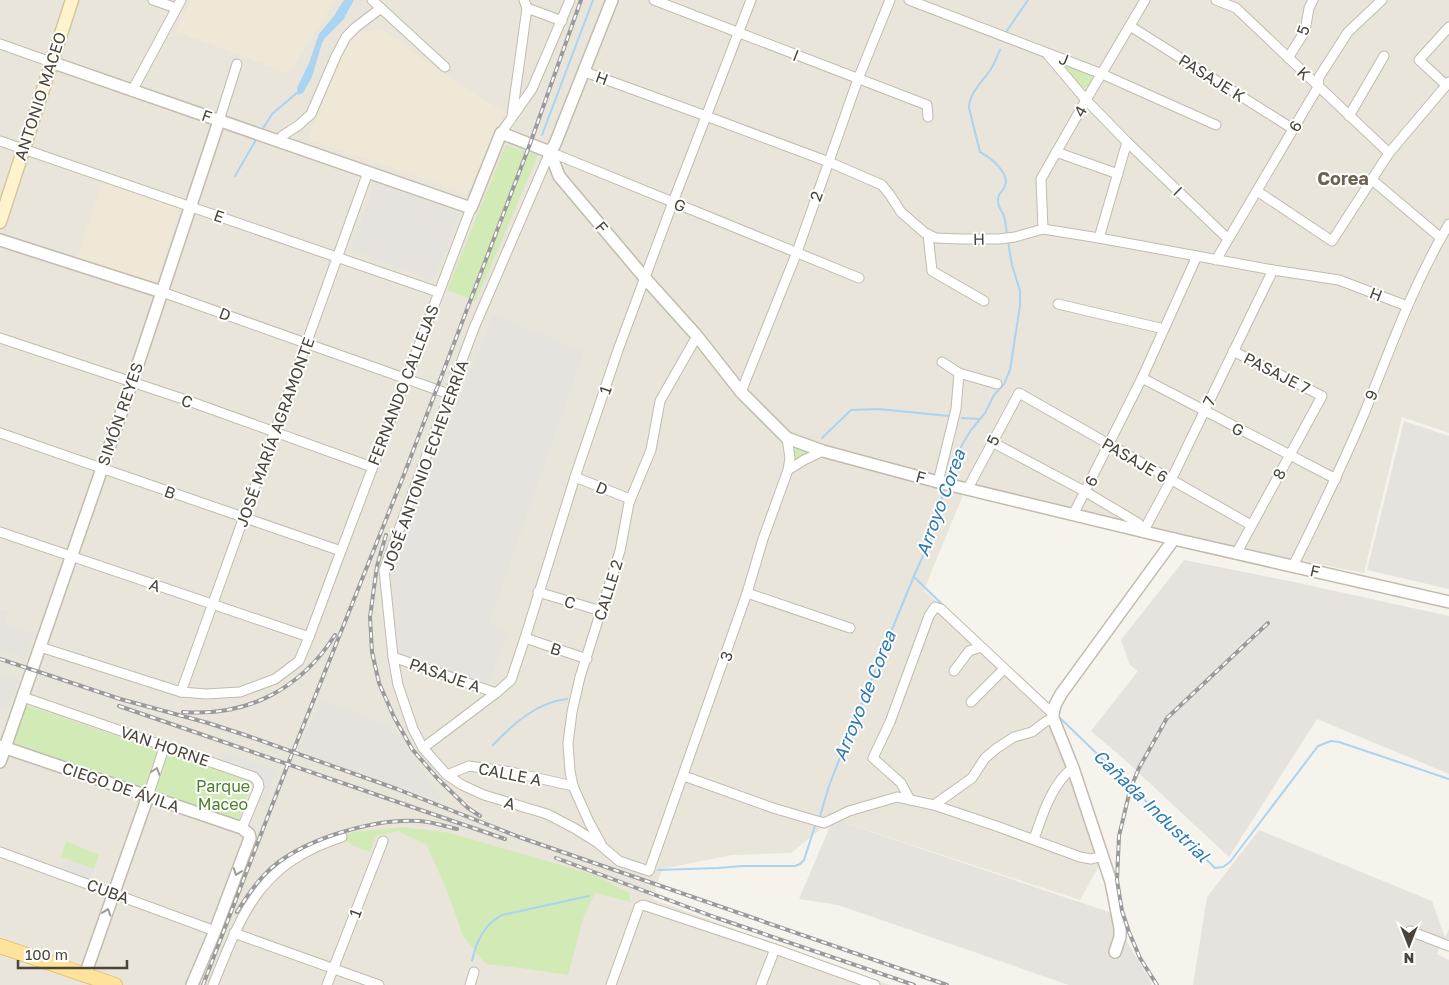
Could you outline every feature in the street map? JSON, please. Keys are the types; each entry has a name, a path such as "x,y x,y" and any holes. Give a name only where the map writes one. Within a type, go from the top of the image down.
{"main road":[{"name":"ANTONIO MACEO","path":"0,222 72,0"},
{"path":"0,946 84,980 115,985"}],"street":[{"path":"132,91 179,4 153,0"},
{"path":"372,0 445,67"},
{"name":"FERNANDO CALLEJAS","path":"40,647 181,692 206,694 240,692 275,680 299,661 310,637 340,551 438,292 501,133 532,89 570,0"},
{"path":"550,152 555,144 612,0"},
{"name":"I","path":"654,0 927,105 928,117"},
{"name":"1","path":"423,748 511,680 574,477 644,277 751,0"},
{"name":"2","path":"741,392 796,252 858,79 890,0"},
{"name":"J","path":"909,0 1102,74 1216,125"},
{"name":"4","path":"1043,229 1041,179 1146,0"},
{"name":"K","path":"1216,0 1236,8 1389,154"},
{"name":"5","path":"1288,58 1305,31 1309,8 1313,0"},
{"name":"6","path":"1216,260 1318,87 1319,78 1348,32 1382,0"},
{"path":"512,119 525,4 562,21"},
{"path":"276,140 299,125 311,114 346,37 381,8"},
{"name":"PASAJE K","path":"1130,26 1293,129"},
{"path":"1257,191 1332,241 1389,154 1448,83 1419,60 1449,27"},
{"name":"F","path":"0,44 471,208"},
{"name":"I","path":"1047,53 1086,100 1228,239"},
{"path":"1350,116 1384,56"},
{"name":"SIMÓN REYES","path":"0,762 3,747 23,697 132,382 237,64"},
{"name":"H","path":"584,72 828,162 882,185 901,212 925,233 936,238 999,239 1015,237 1043,229 1272,270 1339,280 1407,306"},
{"name":"G","path":"501,133 859,278"},
{"name":"E","path":"0,141 438,292"},
{"path":"1099,238 1127,142"},
{"name":"F","path":"550,152 559,176 644,277 697,336 741,392 787,438 823,451 938,482 1236,554 1449,602"},
{"name":"JOSÉ ANTONIO ECHEVERRÍA","path":"423,748 405,707 398,685 393,657 384,570 474,328 550,152"},
{"path":"1056,152 1118,174"},
{"name":"JOSÉ MARÍA AGRAMONTE","path":"181,692 368,172"},
{"path":"1371,179 1441,238"},
{"name":"9","path":"1293,566 1336,479 1407,306 1449,224"},
{"path":"928,234 932,271 984,301"},
{"name":"D","path":"0,240 162,292 449,394"},
{"name":"6","path":"1073,515 1142,378 1197,256"},
{"name":"7","path":"1143,532 1171,480 1272,270"},
{"path":"1058,304 1164,329"},
{"name":"CALLE 2","path":"604,849 589,822 573,786 568,743 572,712 578,686 620,551 630,499 651,450 660,401 697,336"},
{"name":"C","path":"0,338 132,382 372,467"},
{"name":"PASAJE 7","path":"1233,351 1322,396"},
{"path":"942,362 959,373 997,384"},
{"path":"938,482 956,409 959,373"},
{"name":"G","path":"1142,378 1336,479"},
{"name":"5","path":"968,488 1019,393"},
{"name":"PASAJE 6","path":"1019,393 1251,525"},
{"name":"8","path":"1236,554 1322,396"},
{"name":"B","path":"0,433 340,551"},
{"name":"3","path":"649,871 747,594 762,538 788,470 790,458 787,438"},
{"path":"992,442 1086,492 1138,523 1143,532"},
{"path":"788,470 823,451"},
{"name":"D","path":"574,477 630,499"},
{"name":"A","path":"0,532 310,637"},
{"path":"934,805 972,778 985,758 997,748 1014,738 1032,732 1053,716 1055,704 1061,694 1174,539"},
{"name":"C","path":"538,592 601,611"},
{"path":"747,594 850,628"},
{"path":"910,800 901,783 873,758 890,722 922,633 935,607 942,609 1053,716 1073,768 1111,882 1120,928 1120,937 1115,952"},
{"name":"B","path":"525,638 587,659"},
{"path":"954,671 968,652 981,647"},
{"name":"PASAJE A","path":"393,657 496,693"},
{"path":"971,702 1004,669"},
{"name":"VAN HORNE","path":"23,697 254,777 258,782 258,787 242,828"},
{"path":"84,980 165,745"},
{"name":"CIEGO DE ÁVILA","path":"3,747 242,828"},
{"name":"A","path":"423,748 448,775 462,785 484,795 547,814 598,843 620,861 649,871"},
{"name":"CALLE A","path":"448,775 469,766 511,772 573,786"},
{"path":"1034,839 1054,790 1065,774 1073,768"},
{"path":"684,776 773,808 824,823 848,811 897,797 934,805 1034,839 1080,857 1091,859 1103,856"},
{"path":"192,985 215,931 250,838 249,834 242,828"},
{"path":"213,985 234,933 255,896 289,861 312,848 342,837"},
{"name":"1","path":"328,985 384,841"},
{"name":"CUBA","path":"0,852 215,931"},
{"path":"611,985 639,908 643,905 775,948 875,985"},
{"path":"1410,930 1449,946"},
{"path":"234,933 379,985"},
{"path":"761,985 775,948"},
{"path":"470,985 474,972"}],"shaded area":[{"path":"0,0 1449,0 1449,433 1402,417 1364,573 963,495 924,590 1048,710 1105,855 1080,900 833,819 791,853 732,855 662,869 652,899 890,985 0,985"},
{"path":"191,0 336,0 288,73 175,31"},
{"path":"383,30 458,84 505,112 467,194 308,139 348,42 361,32"},
{"path":"102,182 180,208 156,284 77,259"},
{"path":"376,182 459,214 433,281 351,249"},
{"path":"493,315 584,351 489,623 508,632 490,679 483,684 406,659 398,652 389,573"},
{"path":"1404,421 1449,436 1449,589 1367,570"},
{"path":"1184,560 1449,616 1449,774 1317,719 1229,857 1091,731 1138,671 1130,665 1121,640"},
{"path":"0,609 8,611 4,624 34,635 25,659 0,650"},
{"path":"0,673 19,680 8,710 0,707"},
{"path":"321,699 393,728 444,802 298,751"},
{"path":"225,752 276,770 265,802 254,798 258,782 220,765"},
{"path":"833,819 1109,912 1152,983 1151,985 1069,985 838,905 799,899"},
{"path":"1259,830 1432,901 1445,937 1449,929 1449,939 1445,938 1437,954 1449,960 1449,985 1193,985 1207,897"},
{"path":"64,858 94,869 88,884 59,873"}],"green space":[{"path":"1060,63 1092,73 1090,83 1082,89"},
{"path":"506,145 538,155 476,301 447,290"},
{"path":"797,447 812,451 797,460 793,455"},
{"name":"Parque Maceo","path":"26,705 252,782 237,824 11,747"},
{"path":"401,827 450,833 595,875 629,893 631,902 595,893 584,916 568,975 486,964 463,936 447,891 427,845 398,831 376,836 370,852 351,845 342,837 354,832"},
{"path":"66,841 99,855 94,869 61,857"}],"water":[{"path":"344,0 354,0 343,20 322,43 312,77 303,93 298,95 297,88 309,63 319,34"}],"waterway":[{"path":"542,135 593,0"},
{"path":"1006,32 1028,0"},
{"name":"Arroyo Corea","path":"1000,50 991,69 971,97 969,108 980,152 994,162 1005,177 1006,183 998,199 1005,219 1007,236"},
{"path":"262,130 272,114 298,92"},
{"path":"235,176 257,138"},
{"name":"Arroyo Corea","path":"947,480 962,445 985,413 994,395 1004,384 1010,370 1020,306 1020,291 1012,265 1008,241"},
{"path":"822,438 851,410 879,409 949,416"},
{"path":"962,418 979,419"},
{"name":"Arroyo de Corea","path":"820,816 847,739 931,538 945,487"},
{"name":"Cañada Industrial","path":"914,577 945,607"},
{"path":"493,745 526,715 546,704 567,699"},
{"name":"Cañada Industrial","path":"1058,716 1215,868 1223,867 1230,862 1318,746 1331,741 1339,742 1449,779"},
{"name":"Arroyo de Corea","path":"658,870 743,866 795,866 804,860 815,826"},
{"name":"Arroyo de Corea","path":"472,961 482,934 490,923 502,915 589,896"}],"railway":[{"path":"203,985 288,764 405,472 530,144 581,0"},
{"path":"386,535 377,566 370,617 372,652 379,683 394,717 412,749 438,779 468,808 480,816"},
{"path":"1157,985 1140,958 1129,932 1122,911 1117,880 1119,836 1130,790 1139,768 1167,718 1268,623"},
{"path":"183,712 229,710 270,696 306,671 335,635"},
{"path":"0,659 120,699 245,735 397,789 519,837 947,985"},
{"path":"119,706 505,839"},
{"path":"237,912 264,875 296,851 315,842 359,828 401,821 420,821 457,829"},
{"path":"556,858 717,918 914,985"}],"district":[{"name":"Corea","path":"1343,179"}]}
